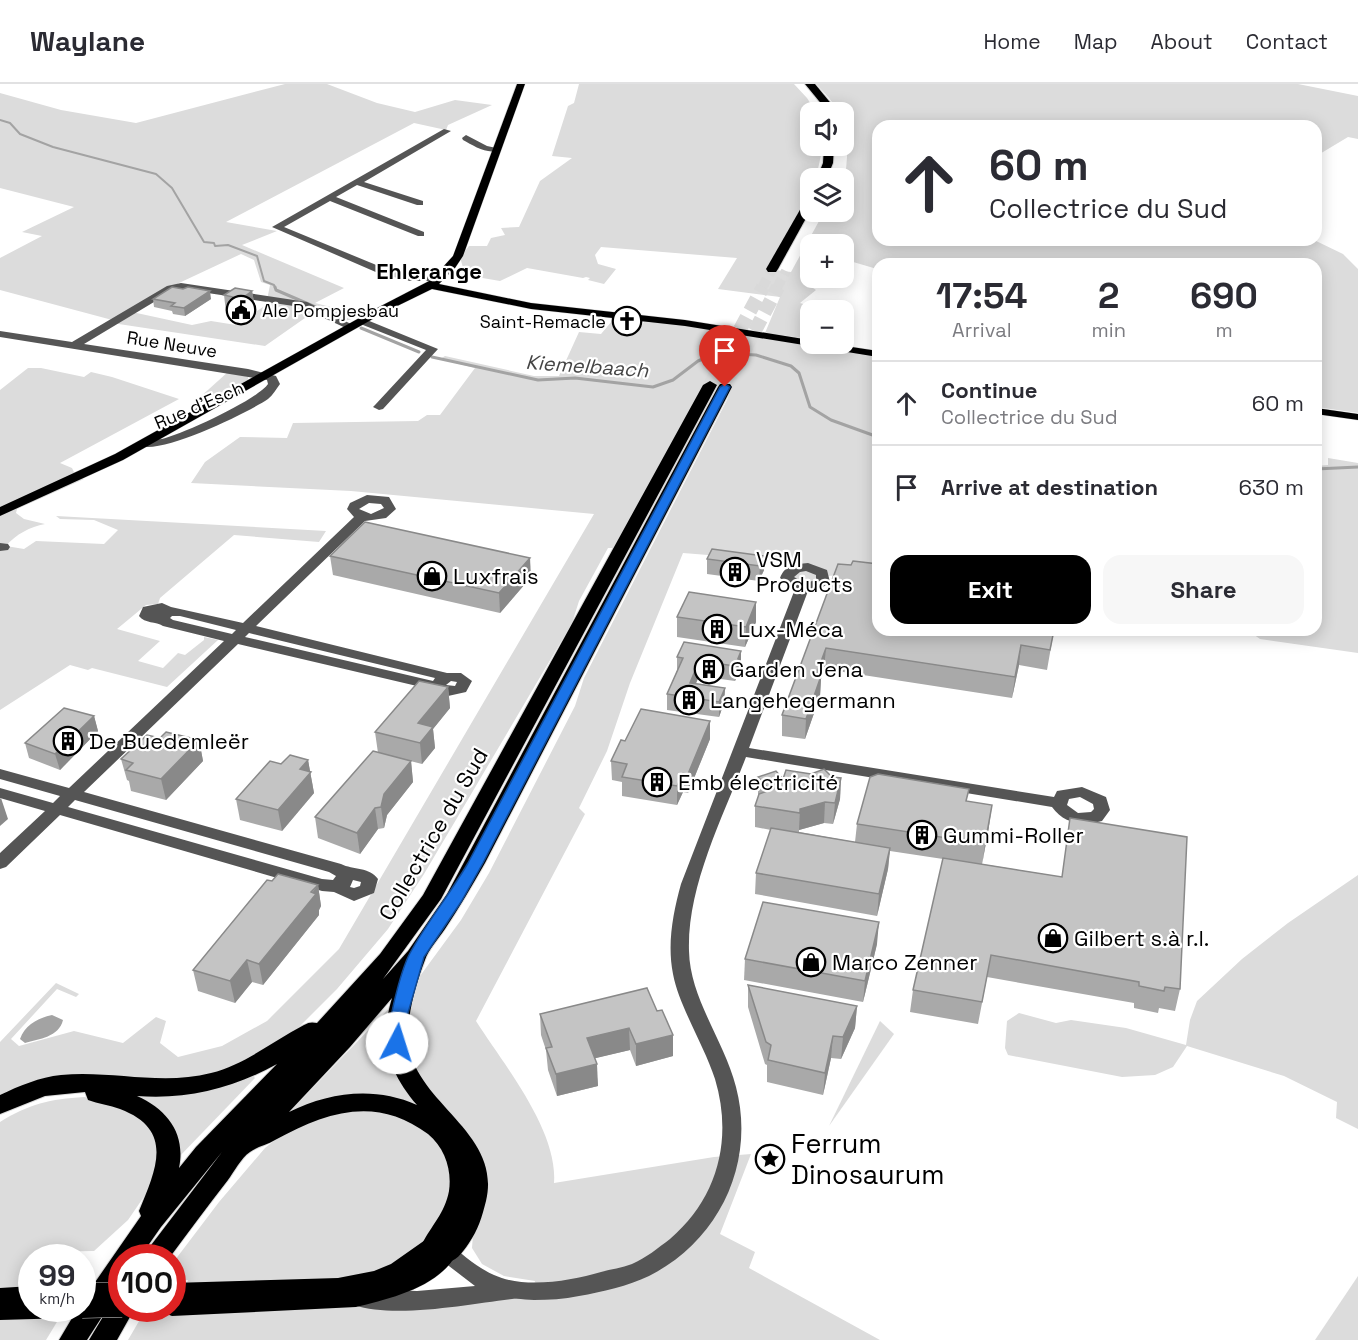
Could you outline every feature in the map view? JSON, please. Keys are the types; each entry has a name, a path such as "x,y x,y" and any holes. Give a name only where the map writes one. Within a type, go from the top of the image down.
{"highway":[{"path":"800,84 814,102"},
{"path":"810,84 825,102"},
{"path":"772,269 800,219"},
{"path":"791,261 812,222"},
{"name":"Collectrice du Sud","path":"145,1244 205,1154 241,1113 342,1012 388,959 444,876 718,386 455,898 416,956 342,1041 147,1244"},
{"path":"416,956 398,1020 397,1043 404,1068 416,1090 456,1132 474,1161 477,1177 476,1195 469,1221 440,1248"},
{"path":"0,1105 24,1094 60,1084 97,1083 171,1088 222,1080 270,1059 342,1012"},
{"path":"0,1115 31,1100 56,1094 84,1092 113,1096 139,1106 159,1122 169,1143 167,1167 142,1244"},
{"path":"238,1149 298,1117 324,1107 353,1102 382,1103 410,1109 433,1123 451,1142 461,1166 462,1182 453,1218 440,1248"},
{"path":"72,1340 108,1285"},
{"path":"102,1340 113,1322"}],"main road":[{"path":"425,282 453,266 521,84"},
{"path":"425,282 531,306 685,322 800,341"},
{"name":"Rue d'Esch","path":"0,512 146,447 266,375 383,309 425,282"},
{"path":"854,350 872,353"},
{"path":"1322,412 1358,417"},
{"path":"186,1299 356,1298 385,1291 408,1282 433,1267 440,1248"},
{"path":"186,1298 338,1287 376,1280 440,1248"},
{"path":"0,1297 18,1296"},
{"path":"0,1310 18,1309"}],"street":[{"path":"425,282 375,268 277,227 445,134"},
{"path":"466,138 485,148 497,149"},
{"path":"355,182 420,203"},
{"path":"328,197 421,234"},
{"path":"74,345 171,288 181,286 303,304 444,354"},
{"name":"Rue Neuve","path":"0,334 266,375"},
{"path":"379,406 433,349"},
{"name":"Rue d'Esch","path":"146,447 165,442 239,410 266,395 274,384 272,378 266,375"},
{"path":"0,863 362,517"},
{"path":"356,1298 382,1300 472,1297 517,1290 586,1287 640,1270 684,1242 714,1205 730,1166 733,1126 728,1090 686,985 679,949 681,915 689,884 803,587"},
{"path":"180,612 246,628 443,682 168,623 164,615 180,612"},
{"path":"741,751 1059,803"},
{"path":"0,774 335,868 344,881 322,885 0,794"},
{"path":"440,1248 471,1274 492,1285 517,1290"}],"shaded area":[{"path":"285,84 327,84 377,103 415,112 455,100 492,105 448,125 446,130 414,123 226,222 277,231 242,245 344,288 315,303 335,308 345,315 356,313 361,315 343,321 315,311 265,346 112,323 116,321 0,290 0,258 42,236 22,232 74,207 0,188 0,93 61,110 136,123","holes":["241,254 254,260 261,282 270,285 267,300 272,301 236,325 211,321 192,325 132,312 179,283"]},
{"path":"579,84 794,84 810,102 800,102 800,156 821,156 818,168 800,168 800,208 768,269 791,272 800,256 800,288 816,290 804,300 800,300 800,338 765,333 780,297 718,289 737,258 601,247 595,255 598,264 616,269 604,284 588,280 590,278 586,277 527,268 500,281 465,275 460,257 469,246 487,246 491,238 505,235 501,228 519,227 540,181 572,158 552,156 568,106 574,103"},
{"path":"816,84 1298,84 1358,96 1358,139 1348,137 1322,153 1322,120 872,120 872,246 1322,246 1322,244 1343,254 1358,269 1358,413 1322,408 1322,258 872,258 872,268 854,262 854,234 812,234 818,222 854,222 854,168 846,168 847,156 854,156 854,102 832,102"},
{"path":"612,321 641,326 644,322 674,324 800,344 800,354 854,353 872,356 872,574 824,576 815,586 789,581 797,568 782,561 683,553 630,683 607,751 579,808 585,814 476,1021 514,1078 538,1120 553,1163 554,1183 714,1157 751,1154 720,1234 755,1252 749,1268 880,1340 128,1340 138,1322 186,1322 186,1309 394,1305 531,1298 535,1281 504,1276 482,1264 472,1248 473,1234 487,1177 484,1159 423,1087 404,1041 410,1001 420,976 461,920 489,873 575,706 584,678 727,400 731,387 705,384 613,548 608,548 579,601 572,623 424,874 388,929 337,989 284,1042 210,1077 0,1097 0,1042 56,983 79,994 76,997 57,989 11,1039 19,1046 74,1031 123,1043 156,1017 166,1021 160,1043 178,1057 222,1046 267,1021 339,949 594,514 351,491 191,483 205,462 240,437 287,438 293,423 418,421 427,415 440,415 475,368 440,359 445,356 534,376 559,376 561,371 572,368 564,365 579,332 601,334"},
{"path":"28,368 41,368 84,377 91,372 179,399 60,463 72,468 75,474 84,479 17,509 16,513 24,519 45,524 24,532 6,546 24,549 36,541 104,544 118,530 94,520 60,519 56,516 326,531 319,542 234,535 160,598 158,604 146,605 117,629 160,641 138,661 163,668 178,653 185,655 204,640 204,637 218,640 167,687 92,668 88,670 70,665 0,710 0,390"},
{"path":"229,371 248,377 248,381 210,402 198,399"},
{"path":"1328,458 1358,463 1358,653 1260,639 1256,636 1322,636 1322,466 1328,465"},
{"path":"1358,875 1358,1129 1336,1118 1337,1102 1284,1076 1187,1046 1173,1067 1155,1075 1122,1077 1008,1055 1005,1048 1007,1021 1019,1013 1056,1023 1071,1020 1126,1028 1186,1045 1190,1020 1197,1001 1242,959 1288,923"},
{"path":"400,997 392,1031 436,1118 403,1101 286,1116"},
{"path":"52,1015 63,1020 61,1026 53,1034 25,1043 20,1039 33,1023"},
{"path":"880,1021 894,1034 829,1126"},
{"path":"251,1074 255,1078 177,1159 126,1094"},
{"path":"84,1097 110,1101 136,1110 162,1146 152,1185 128,1220 96,1249 96,1244 18,1244 18,1290 0,1292 0,1122 21,1111 61,1099"},
{"path":"353,1106 407,1113 445,1144 456,1182 431,1240 395,1266 339,1282 186,1286 188,1280 186,1280 186,1246 265,1148 295,1124"},
{"path":"1358,1276 1358,1340 1315,1340"},
{"path":"18,1313 18,1322 57,1322 46,1340 0,1340 0,1314"}],"building":[{"path":"172,287 210,291 184,308 171,306 175,303 153,299"},
{"path":"235,288 252,291 241,299 224,295"},
{"path":"365,522 530,558 499,593 330,556"},
{"path":"712,549 764,556 760,566 707,559"},
{"path":"853,561 872,563 872,636 1053,636 1050,650 1021,645 1015,677 826,648 816,675 821,676 806,719 782,715 838,564 851,565"},
{"path":"689,592 756,602 746,627 677,617"},
{"path":"684,642 741,651 735,666 699,661 690,683 725,688 719,702 667,694 683,658 677,657"},
{"path":"419,681 448,687 418,723 433,727 420,743 375,732"},
{"path":"64,708 94,716 55,754 25,743"},
{"path":"641,709 710,721 688,774 683,773 677,786 622,777 627,764 611,761 621,740 625,741"},
{"path":"166,732 199,740 161,779 126,770 133,763 121,759 147,735 160,738"},
{"path":"373,751 411,761 384,794 381,807 375,808 357,833 315,817"},
{"path":"290,755 308,760 300,769 311,772 278,810 236,799 270,761 281,764"},
{"path":"824,769 832,777 841,778 835,803 825,802 800,809 800,813 755,806 759,794 770,790 758,777 776,771 783,779 786,770 811,774"},
{"path":"878,774 969,789 966,801 992,805 985,844 857,824 870,777"},
{"name":"Gilbert s.à r.l.","path":"1070,818 1187,837 1180,989 1165,987 1164,991 1139,986 1139,982 991,955 982,1002 913,990 943,858 1062,877"},
{"path":"771,828 890,848 879,894 756,873"},
{"path":"278,874 318,885 311,892 316,894 259,964 247,960 230,981 193,970 267,880 272,881"},
{"name":"Marco Zenner","path":"763,902 879,922 865,981 745,959"},
{"path":"748,985 857,1006 843,1037 833,1036 825,1073 768,1060 771,1045 766,1042"},
{"path":"647,988 657,1011 662,1010 673,1035 636,1044 629,1028 587,1038 597,1064 556,1074 546,1048 552,1047 540,1014"}],"waterway":[{"path":"0,120 10,123 20,134 53,147 156,174 172,188 204,242 214,243 215,246 228,245 257,256 264,281 274,285 275,288"},
{"path":"275,287 276,290 341,318"},
{"path":"361,328 419,352"},
{"name":"Kiemelbaach","path":"432,357 538,380 575,378 653,387 673,380 698,361 717,353 756,355 791,366 799,373 810,407 831,420 872,435"},
{"name":"Kiemelbaach","path":"1322,469 1358,467"}],"tunnel":[{"path":"762,288 772,269"},
{"path":"777,288 786,271"},
{"path":"710,385 763,287"},
{"path":"725,387 778,287"}],"place":[{"name":"Ale Pompjesbau","path":"241,310"},
{"name":"Saint-Remacle","path":"627,321"},
{"name":"VSM Products","path":"735,572"},
{"name":"Luxfrais","path":"432,576"},
{"name":"Lux-Méca","path":"717,629"},
{"name":"Garden Jena","path":"709,669"},
{"name":"Langehegermann","path":"689,700"},
{"name":"De Buedemleër","path":"68,741"},
{"name":"Emb électricité","path":"657,782"},
{"name":"Gummi-Roller","path":"922,835"},
{"name":"Gilbert s.à r.l.","path":"1053,938"},
{"name":"Marco Zenner","path":"811,962"},
{"name":"Ferrum Dinosaurum","path":"770,1159"}],"district":[{"name":"Ehlerange","path":"429,271"}],"route":[{"path":"397,1043 398,1020 416,956 440,922 475,863 725,387"}]}
